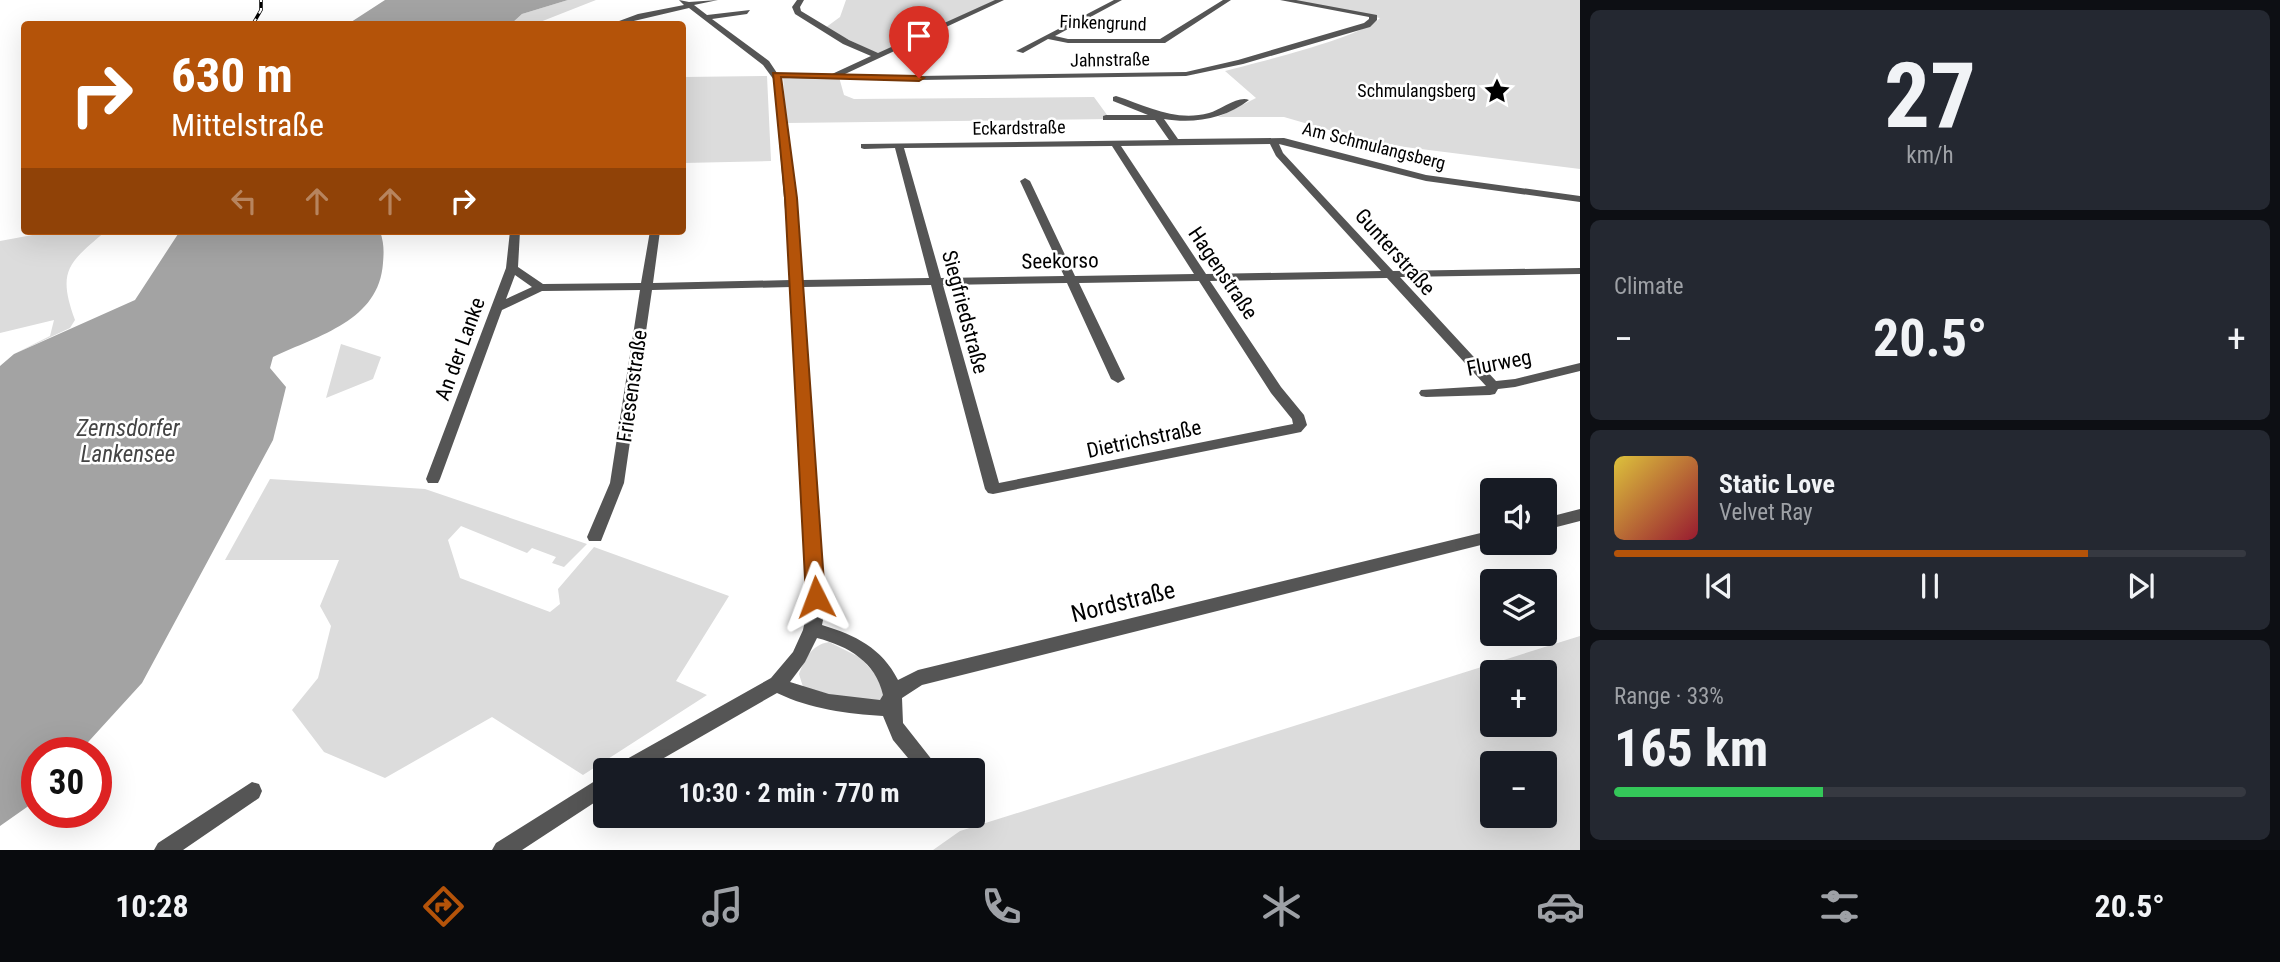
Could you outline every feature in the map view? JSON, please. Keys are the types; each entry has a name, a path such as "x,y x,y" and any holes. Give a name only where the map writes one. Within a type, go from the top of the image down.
{"street":[{"path":"625,21 687,4 715,0"},
{"path":"801,0 796,7 798,12 846,42 878,56"},
{"path":"833,76 1001,0"},
{"path":"1020,51 1119,0"},
{"name":"Finkengrund","path":"1048,37 1075,41 1162,41 1228,0"},
{"name":"Jahnstraße","path":"776,75 919,78 1186,74 1240,62 1367,25 1373,15 1283,0"},
{"path":"646,758 777,684 799,657 812,630 816,610 790,186 776,75 766,63 687,4"},
{"path":"705,18 747,12"},
{"path":"1116,99 1158,117 1175,142"},
{"path":"1106,118 1214,117 1245,100"},
{"name":"Hagenstraße","path":"1114,142 1276,390 1299,418 1300,425"},
{"name":"Eckardstraße","path":"864,146 1242,142"},
{"name":"Am Schmulangsberg","path":"1242,142 1292,142 1426,178 1580,199"},
{"name":"Gunterstraße","path":"1274,142 1279,154 1493,384"},
{"name":"Siegfriedstraße","path":"899,146 993,489"},
{"path":"1025,181 1118,379"},
{"name":"An der Lanke","path":"433,479 512,268 514,235"},
{"name":"Friesenstraße","path":"595,537 617,483 654,235"},
{"path":"512,268 540,288"},
{"name":"Seekorso","path":"496,308 540,288 1580,271"},
{"name":"Flurweg","path":"1426,393 1490,391 1493,384 1515,383 1580,367"},
{"name":"Dietrichstraße","path":"993,489 1296,429 1300,425"},
{"path":"1557,520 1580,515"},
{"name":"Nordstraße","path":"777,684 792,692 862,707 885,708 894,699 898,689 918,678 1480,539"},
{"path":"812,630 831,634 867,652 889,675 894,699 891,714 896,728 920,758"},
{"path":"165,850 252,791"},
{"path":"503,850 593,791"}],"shaded area":[{"path":"568,0 596,0 543,21 514,21 522,14"},
{"path":"846,0 996,0 878,54 825,28 840,17"},
{"path":"1283,0 1580,0 1580,169 1405,147 1353,137 1284,117 1218,117 1256,98 1225,71 1331,41 1353,33 1380,18"},
{"path":"767,76 771,161 686,163 686,77"},
{"path":"783,76 839,77 844,95 854,99 1094,97 1110,119 786,123"},
{"path":"32,235 102,235 69,269 67,290 75,320 70,328 14,354 50,336 54,320 0,333 0,241"},
{"path":"341,344 381,357 373,379 326,398"},
{"path":"270,479 425,489 587,544 564,567 552,563 556,557 532,548 527,553 461,526 448,540 460,578 550,612 560,604 558,589 594,547 729,596 676,681 707,695 609,758 593,758 593,769 583,775 492,717 385,778 324,752 292,710 318,678 331,626 320,606 339,560 225,560"},
{"path":"1580,636 1580,850 933,850 960,831 985,828 985,823 1480,667 1480,737 1557,737 1557,660 1504,660 1548,646 1557,646 1557,643"},
{"path":"829,642 861,658 886,687 883,701 862,703 803,687 799,674 806,658 813,649"}],"water":[{"path":"385,0 568,0 522,14 514,21 353,21"},
{"name":"Zernsdorfer Lankensee","path":"177,235 381,235 383,263 379,283 371,299 344,323 273,357 270,368 286,387 273,440 142,683 93,737 21,737 21,811 0,826 0,366 14,354 135,300"}],"railway":[{"path":"255,21 261,10 261,0"}],"place":[{"name":"Schmulangsberg","path":"1497,91"}],"route":[{"path":"816,597 791,198 776,75 919,78"}]}
